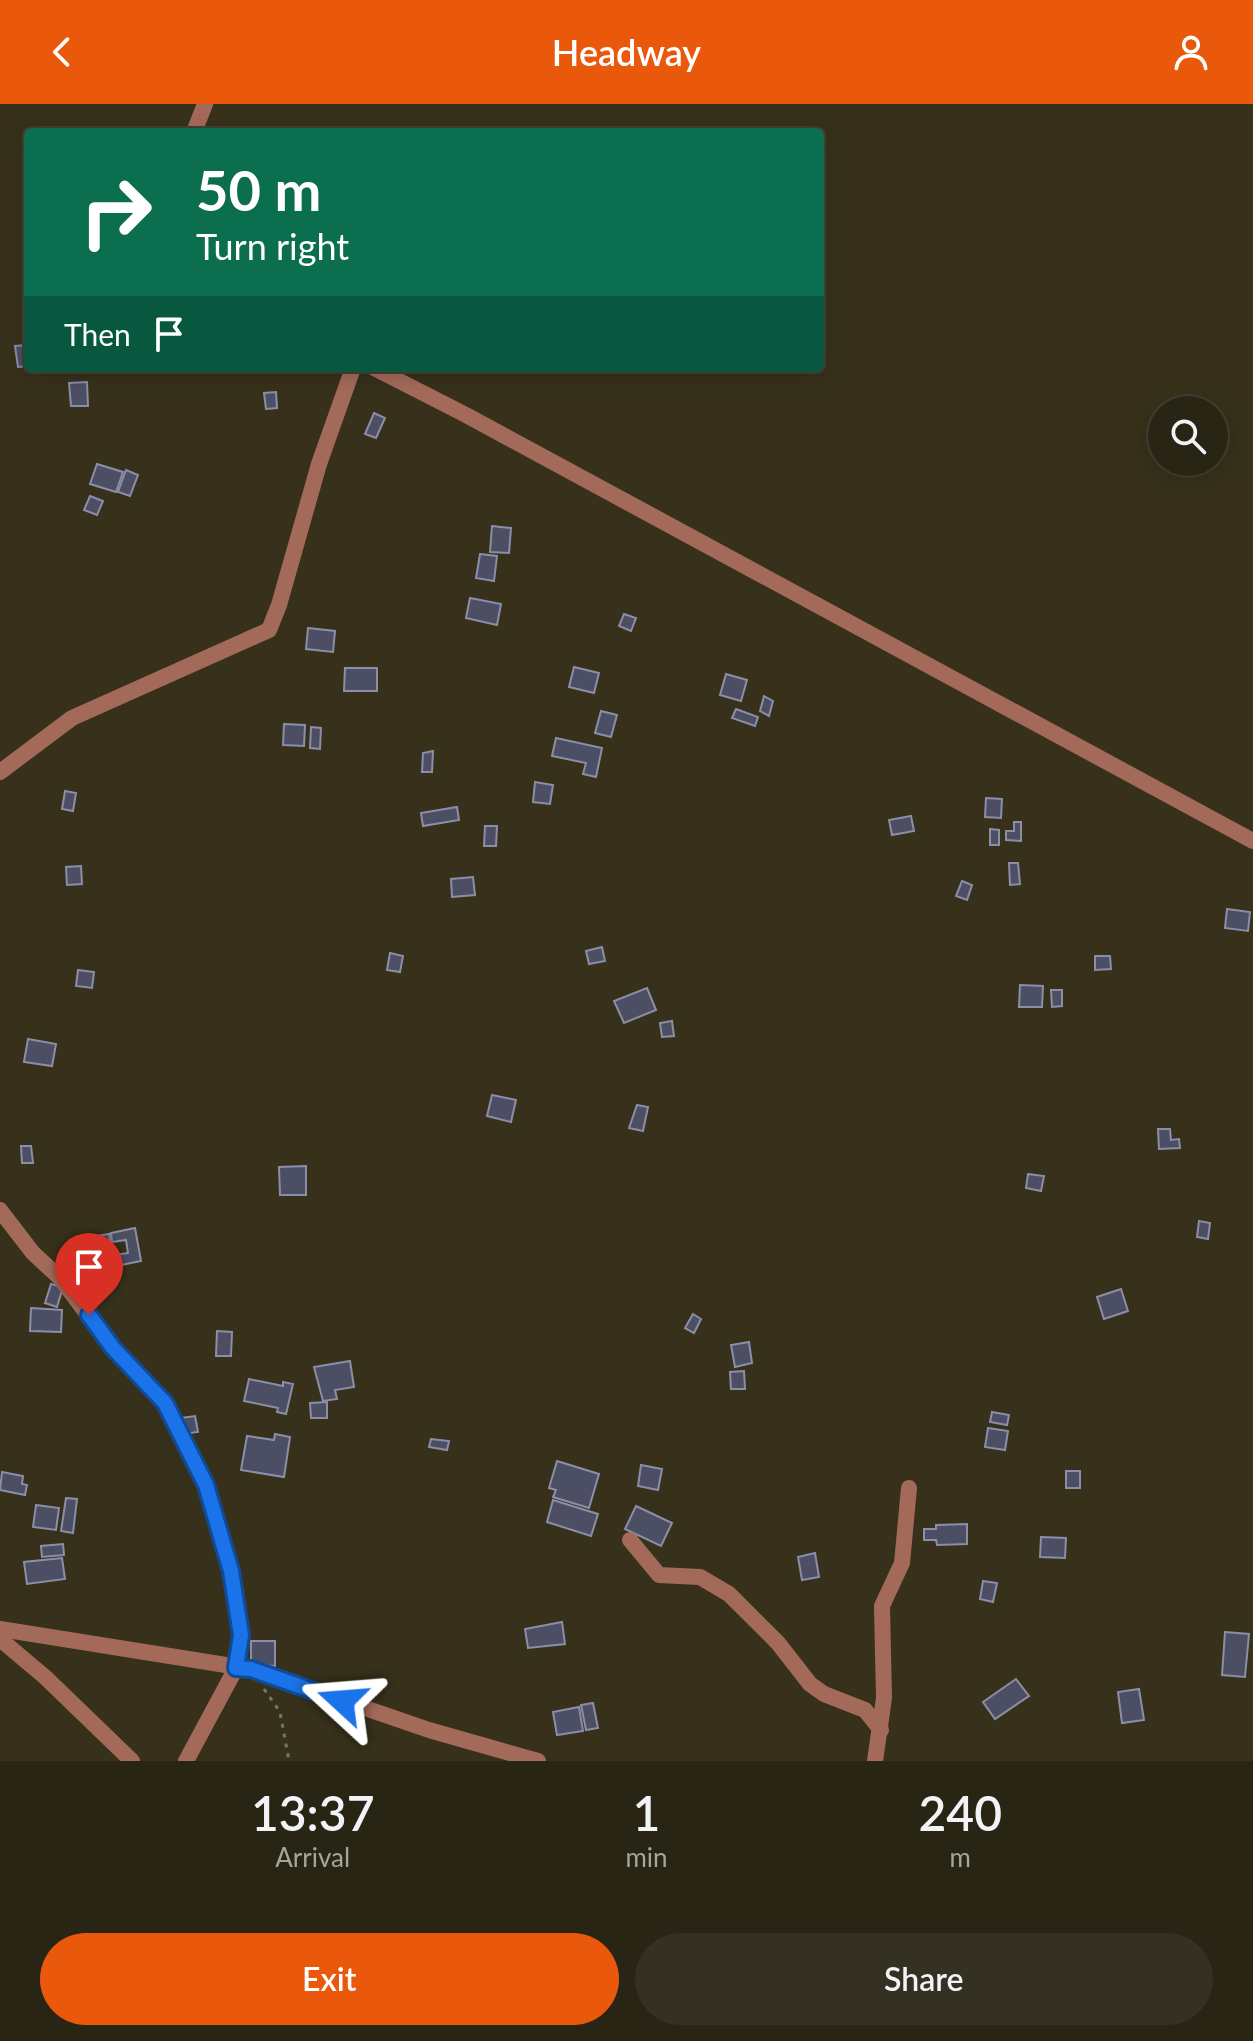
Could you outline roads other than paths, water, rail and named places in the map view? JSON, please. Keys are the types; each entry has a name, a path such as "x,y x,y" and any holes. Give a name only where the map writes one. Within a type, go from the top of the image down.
{"street":[{"path":"196,128 205,104"},
{"path":"0,772 72,718 269,630 319,464 352,372"},
{"path":"382,372 508,437 1253,841"},
{"path":"0,1210 33,1253 60,1278 113,1348 165,1403 206,1485 231,1571 244,1668 186,1761"},
{"path":"875,1761 884,1698 882,1606 902,1563 909,1488"},
{"path":"630,1540 659,1575 700,1577 729,1594 778,1643 810,1684 824,1694 865,1710 881,1730"},
{"path":"0,1629 244,1668 429,1730 538,1761"},
{"path":"0,1639 45,1677 132,1761"}]}
